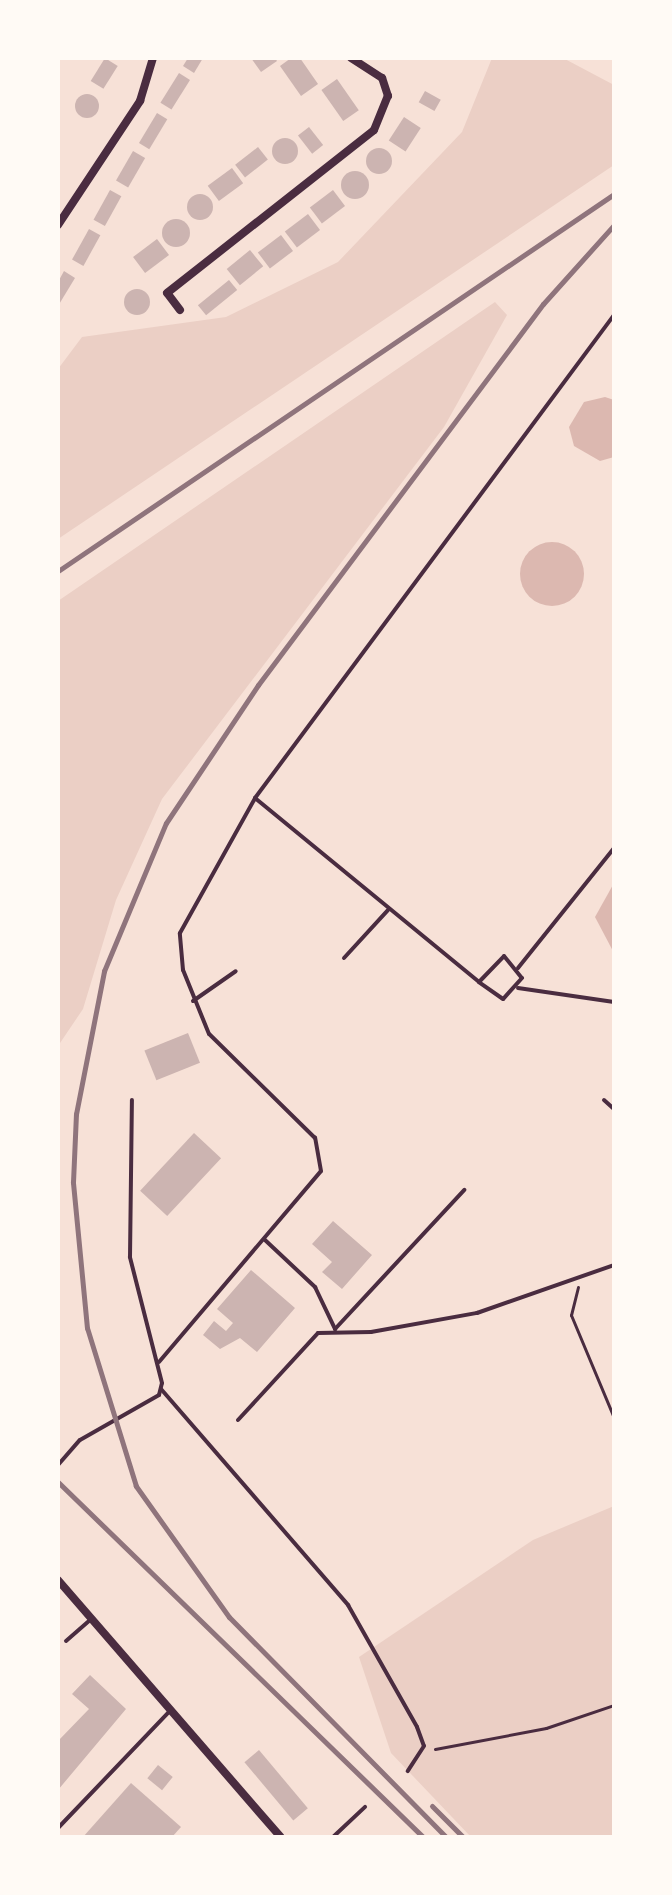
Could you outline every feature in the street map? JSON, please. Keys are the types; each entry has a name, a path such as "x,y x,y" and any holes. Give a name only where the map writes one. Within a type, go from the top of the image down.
{"street":[{"path":"58,225 140,101 153,58"},
{"path":"180,310 167,293 374,130 385,111 385,87 351,58"},
{"path":"58,1580 94,1617 281,1837"}],"lane":[{"path":"159,1362 312,1186 322,1155 315,1138 223,1053 193,1001 178,951 180,933 255,798 614,315"},
{"path":"255,798 388,909 503,999 518,988 614,1002"},
{"path":"518,988 518,968 614,848"},
{"path":"344,958 388,909"},
{"path":"479,982 504,956 518,968"},
{"path":"193,1001 236,971"},
{"path":"132,1100 130,1257 159,1362 161,1389 348,1605 424,1746 408,1771"},
{"path":"604,1100 614,1109"},
{"path":"238,1420 304,1342 335,1329 464,1190"},
{"path":"265,1240 315,1287 335,1329"},
{"path":"335,1329 371,1332 477,1313 614,1265"},
{"path":"58,1465 80,1440 161,1389"},
{"path":"66,1641 94,1617"},
{"path":"58,1828 172,1709"},
{"path":"333,1837 365,1807"}],"path":[{"path":"582,1276 571,1315 614,1418"},
{"path":"424,1746 445,1753 614,1705"}],"shaded area":[{"path":"492,58 563,58 614,85 614,165 58,539 58,369 82,337 226,317 338,262 462,132"},
{"path":"495,302 507,315 444,427 162,799 116,900 83,1009 58,1046 58,601"},
{"path":"605,397 614,400 614,457 600,461 574,446 569,427 584,402"},
{"path":"552,542 570,548 578,556 584,574 578,592 570,600 552,606 534,600 526,592 520,574 526,556 534,548"},
{"path":"614,883 614,953 595,917"},
{"path":"614,1506 614,1837 471,1837 391,1753 359,1657 533,1540"}],"building":[{"path":"105,58 118,66 103,89 91,81"},
{"path":"188,58 203,58 194,73 183,66"},
{"path":"251,58 275,58 277,61 261,72"},
{"path":"291,58 300,58 318,84 301,96 280,66"},
{"path":"179,73 190,80 171,110 160,103"},
{"path":"337,79 359,110 343,121 321,90"},
{"path":"425,91 441,100 434,111 419,102"},
{"path":"87,94 95,98 99,106 95,114 87,118 79,114 75,106 79,98"},
{"path":"157,113 167,119 149,149 139,143"},
{"path":"404,117 421,128 406,151 389,140"},
{"path":"309,127 323,145 312,154 298,136"},
{"path":"285,138 295,141 298,151 295,161 285,164 275,161 272,151 275,141"},
{"path":"258,147 268,160 245,177 235,165"},
{"path":"379,148 389,151 392,161 389,171 379,174 369,171 366,161 369,151"},
{"path":"133,151 145,158 128,187 116,180"},
{"path":"232,168 243,183 219,201 208,186"},
{"path":"355,171 365,175 369,185 365,195 355,199 345,195 341,185 345,175"},
{"path":"110,190 121,196 105,226 94,220"},
{"path":"333,190 345,206 322,223 310,207"},
{"path":"200,194 209,198 213,207 209,216 200,220 191,216 187,207 191,198"},
{"path":"308,214 320,230 297,247 285,231"},
{"path":"176,219 186,223 190,233 186,243 176,247 166,243 162,233 166,223"},
{"path":"89,229 100,235 83,266 72,260"},
{"path":"281,235 293,251 270,268 258,252"},
{"path":"157,239 169,255 145,273 133,257"},
{"path":"250,250 263,266 240,285 227,269"},
{"path":"64,271 75,278 58,306 58,282"},
{"path":"229,280 237,290 206,315 198,305"},
{"path":"137,289 146,293 150,302 146,311 137,315 128,311 124,302 128,293"},
{"path":"188,1033 200,1063 156,1080 144,1051"},
{"path":"194,1133 221,1158 167,1216 140,1191"},
{"path":"333,1221 372,1255 342,1289 322,1272 332,1262 312,1244"},
{"path":"251,1270 295,1308 257,1352 240,1338 220,1349 203,1335 214,1321 226,1331 233,1323 217,1309"},
{"path":"90,1675 126,1709 58,1790 58,1741 89,1709 72,1694"},
{"path":"259,1750 308,1808 293,1820 244,1762"},
{"path":"158,1765 173,1777 162,1790 147,1778"},
{"path":"131,1783 181,1827 172,1837 83,1837"}],"railway":[{"path":"58,571 614,194"},
{"path":"446,1837 229,1617 136,1486 87,1328 73,1182 76,1114 104,971 166,823 258,685 543,304 614,225"},
{"path":"58,1482 423,1837"},
{"path":"432,1806 463,1837"}]}
